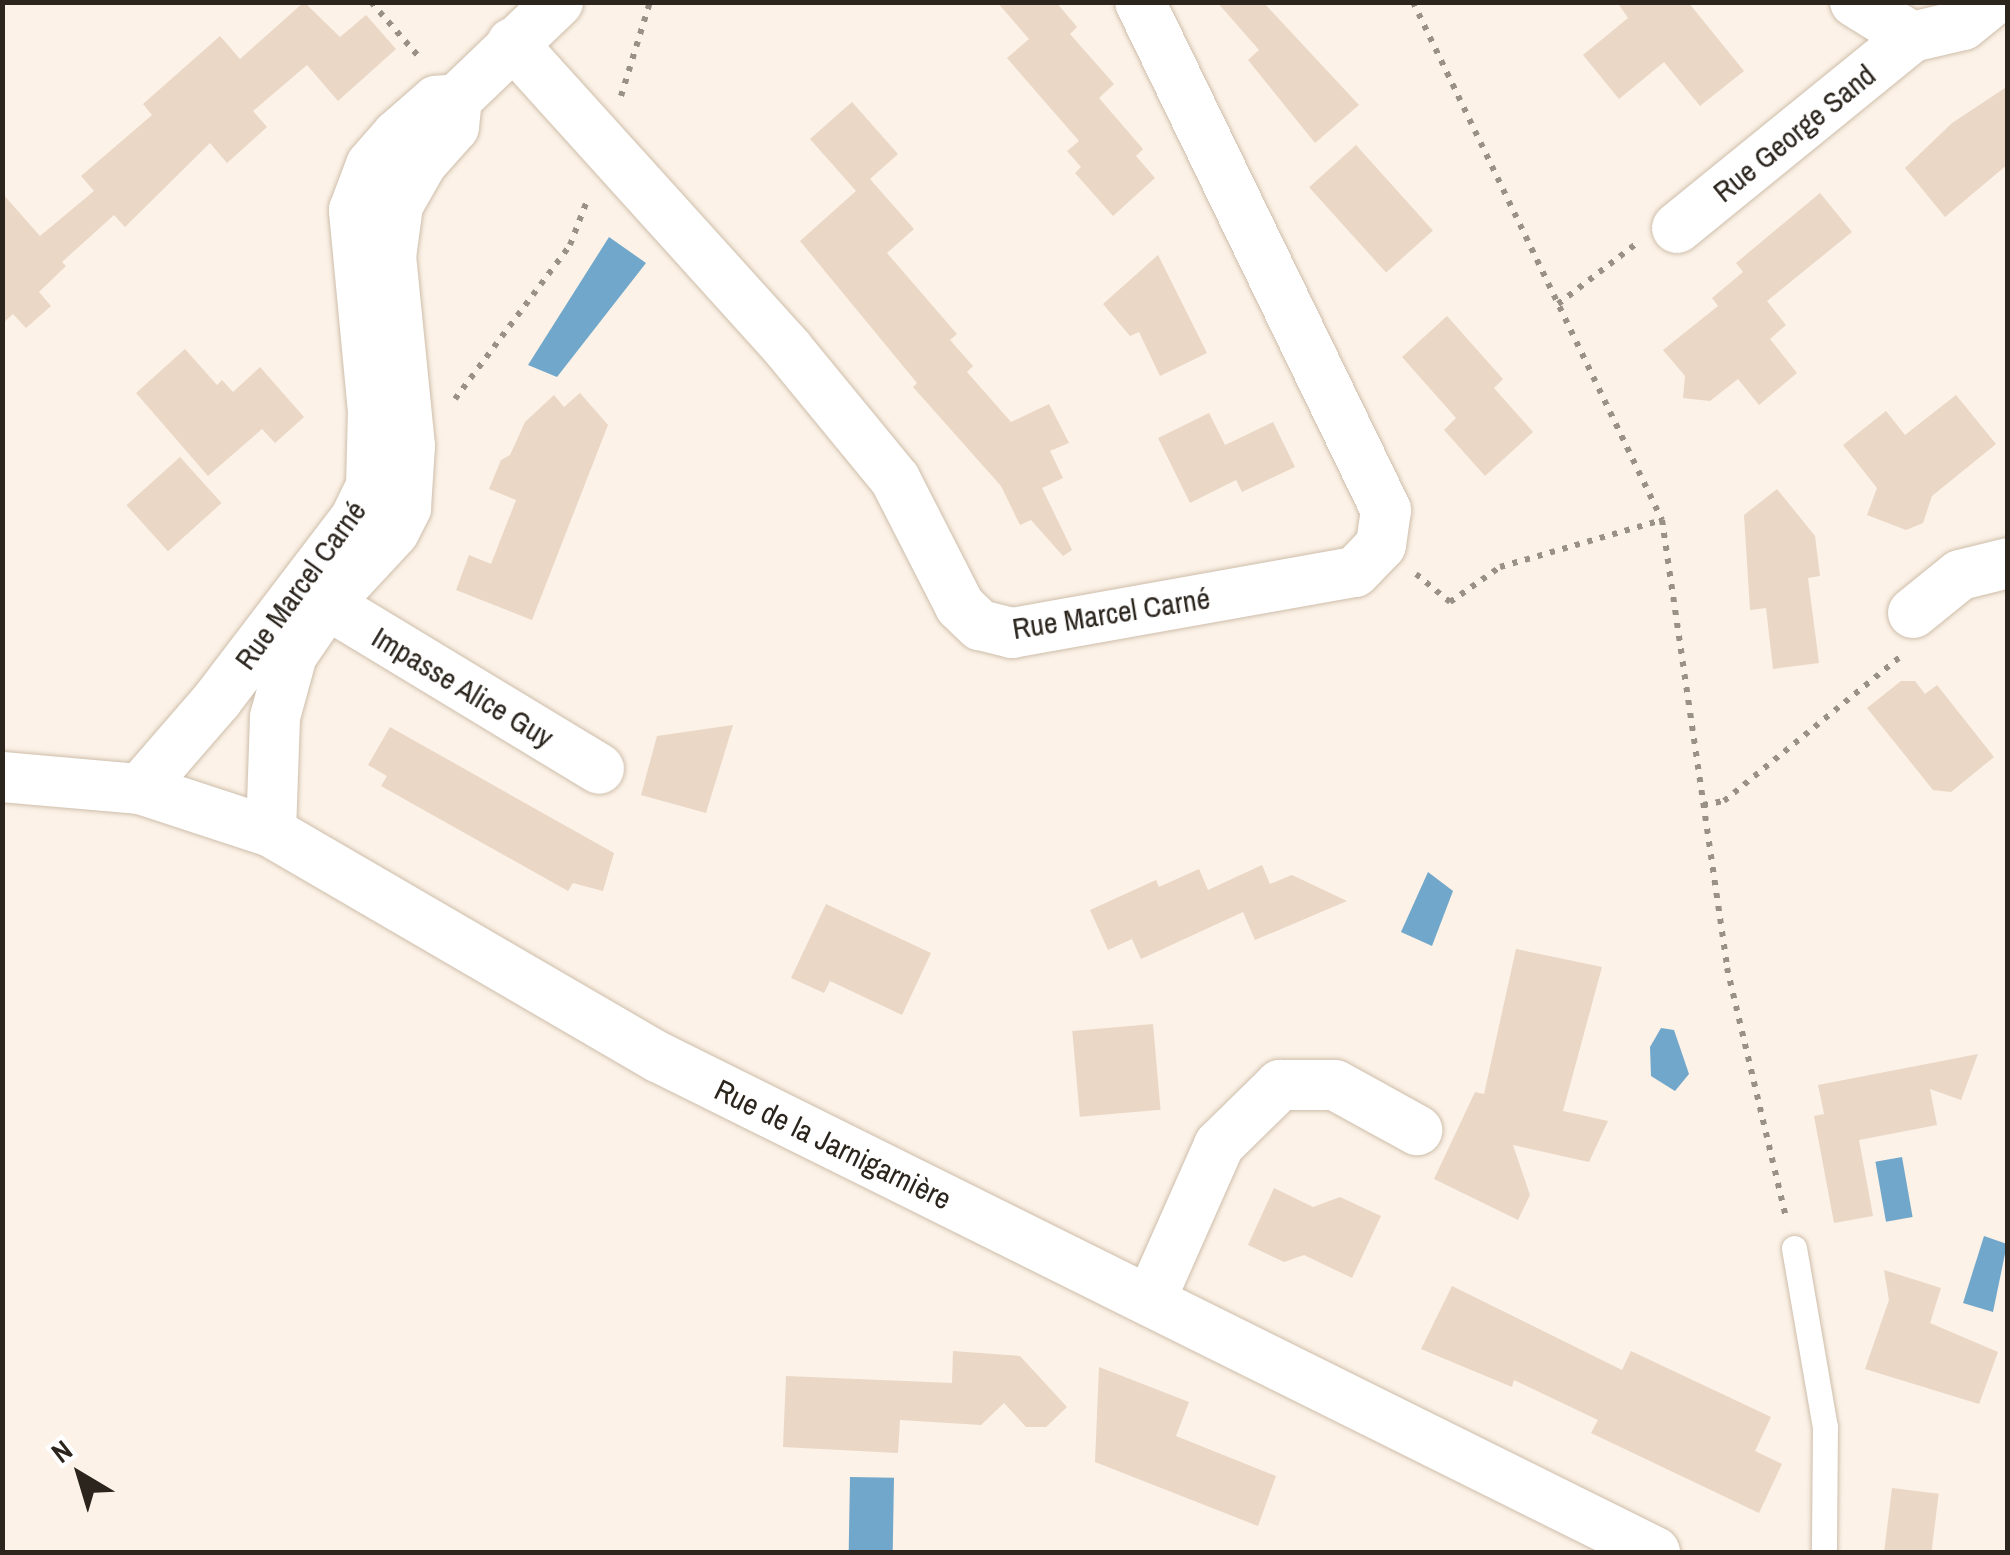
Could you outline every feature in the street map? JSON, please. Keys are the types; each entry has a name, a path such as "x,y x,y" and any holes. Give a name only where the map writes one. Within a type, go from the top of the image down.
{"street":[{"name":"Rue Marcel Carné","path":"272,832 275,717 292,655 327,604 394,532 406,508 410,446 391,257 396,223 422,163 454,127 457,99 558,2"},
{"path":"1140,2 1386,510 1381,545"},
{"name":"Rue George Sand","path":"1855,2 1912,38"},
{"name":"Rue George Sand","path":"1676,228 1912,38 1963,25 1991,2"},
{"name":"Rue Marcel Carné","path":"512,43 790,350 895,479 960,606 980,625 1012,634 1355,572 1381,545"},
{"name":"Rue Marcel Carné","path":"140,789 217,700 371,486 374,412 354,210 372,166 398,136 436,100 457,99"},
{"path":"1914,613 1960,575 2008,562"},
{"name":"Impasse Alice Guy","path":"327,604 598,770"},
{"name":"Rue de la Jarnigarnière","path":"2,778 140,789 272,832 658,1057 1655,1552"},
{"path":"1150,1301 1219,1146 1280,1085 1334,1085 1418,1130"}],"lane":[{"path":"1794,1248 1826,1426 1824,1552"}],"path":[{"path":"372,2 457,99"},
{"path":"410,446 517,324 570,245 606,147 650,2"},
{"path":"1413,2 1662,520 1748,1075 1794,1248"},
{"path":"1558,304 1655,228 1676,228"},
{"path":"1381,545 1450,602 1500,566 1662,520"},
{"path":"1704,805 1724,801 1921,640 1914,613"}],"water":[{"path":"609,237 646,263 557,377 528,365"},
{"path":"1428,872 1453,891 1432,946 1401,932"},
{"path":"1661,1028 1674,1030 1689,1074 1675,1091 1651,1076 1650,1047"},
{"path":"1902,1157 1913,1217 1886,1222 1875,1162"},
{"path":"1984,1236 2007,1244 1993,1312 1963,1303"},
{"path":"850,1477 894,1478 893,1552 849,1552"}],"building":[{"path":"304,2 340,37 366,15 396,49 338,101 307,65 253,111 267,127 227,163 210,143 125,227 114,215 62,262 66,266 39,292 51,306 26,328 13,314 2,324 2,193 40,236 94,191 81,176 152,115 143,104 220,36 240,59"},
{"path":"997,2 1056,2 1077,27 1070,34 1114,84 1099,98 1143,149 1136,156 1155,178 1113,216 1075,173 1081,167 1067,151 1079,141 1007,58 1029,39"},
{"path":"1217,2 1263,2 1359,105 1315,143 1248,60 1259,50"},
{"path":"1617,2 1688,2 1744,71 1700,106 1664,62 1619,99 1583,55 1628,18"},
{"path":"2008,86 2008,164 1945,217 1905,168 1952,123"},
{"path":"852,102 898,154 870,179 914,229 887,253 957,334 950,340 973,366 967,372 1011,422 1049,404 1069,443 1050,451 1063,478 1042,488 1072,550 1063,556 1031,520 1020,525 1001,486 913,387 917,383 800,241 856,191 810,139"},
{"path":"1356,145 1433,230 1386,273 1309,187"},
{"path":"1820,193 1852,232 1767,301 1786,325 1770,339 1797,373 1759,405 1738,379 1710,401 1683,398 1685,376 1663,350 1718,306 1712,298 1743,272 1736,263"},
{"path":"1158,255 1207,353 1160,376 1139,332 1130,336 1103,304"},
{"path":"1447,316 1503,379 1494,388 1533,432 1485,476 1444,430 1456,418 1402,357"},
{"path":"185,349 217,385 222,380 233,392 260,367 304,417 275,443 262,429 208,476 136,393"},
{"path":"580,393 608,425 532,620 456,590 469,555 491,564 516,500 489,489 501,460 510,455 525,422 554,395 564,407"},
{"path":"1956,395 1996,444 1932,496 1923,523 1906,530 1867,515 1877,488 1843,445 1886,411 1905,435"},
{"path":"1209,413 1225,445 1273,422 1295,467 1242,492 1236,480 1190,503 1158,438"},
{"path":"180,457 221,503 168,551 126,505"},
{"path":"1777,489 1815,536 1820,576 1808,578 1819,663 1773,669 1766,608 1750,610 1744,515"},
{"path":"1901,681 1915,681 1925,694 1937,685 1994,757 1951,792 1933,790 1867,708"},
{"path":"733,725 706,813 641,795 657,736"},
{"path":"390,727 614,853 603,891 573,883 568,891 381,786 387,776 368,765"},
{"path":"1262,865 1270,884 1292,875 1347,901 1255,940 1243,912 1141,959 1132,939 1108,950 1090,910 1156,880 1159,887 1199,869 1208,890"},
{"path":"826,904 931,953 902,1015 830,981 824,993 791,978"},
{"path":"1516,949 1602,967 1563,1111 1608,1121 1589,1162 1513,1145 1530,1195 1518,1220 1434,1179 1475,1092 1484,1094"},
{"path":"1153,1024 1160,1110 1080,1117 1072,1031"},
{"path":"1978,1054 1961,1100 1930,1089 1937,1125 1859,1140 1873,1216 1834,1223 1814,1116 1824,1114 1818,1085"},
{"path":"1274,1188 1313,1207 1340,1197 1381,1216 1352,1278 1304,1255 1284,1262 1248,1245"},
{"path":"1884,1270 1941,1288 1930,1323 1998,1352 1979,1404 1865,1369 1889,1300"},
{"path":"1452,1286 1622,1370 1631,1351 1771,1417 1755,1451 1782,1464 1759,1513 1591,1433 1598,1420 1514,1380 1512,1387 1421,1349"},
{"path":"953,1351 1020,1356 1067,1407 1046,1427 1026,1427 1004,1403 981,1425 900,1420 898,1453 783,1447 786,1376 952,1383"},
{"path":"1099,1367 1189,1402 1176,1436 1276,1476 1258,1526 1095,1462"},
{"path":"1892,1488 1939,1494 1931,1552 1884,1552"}]}
